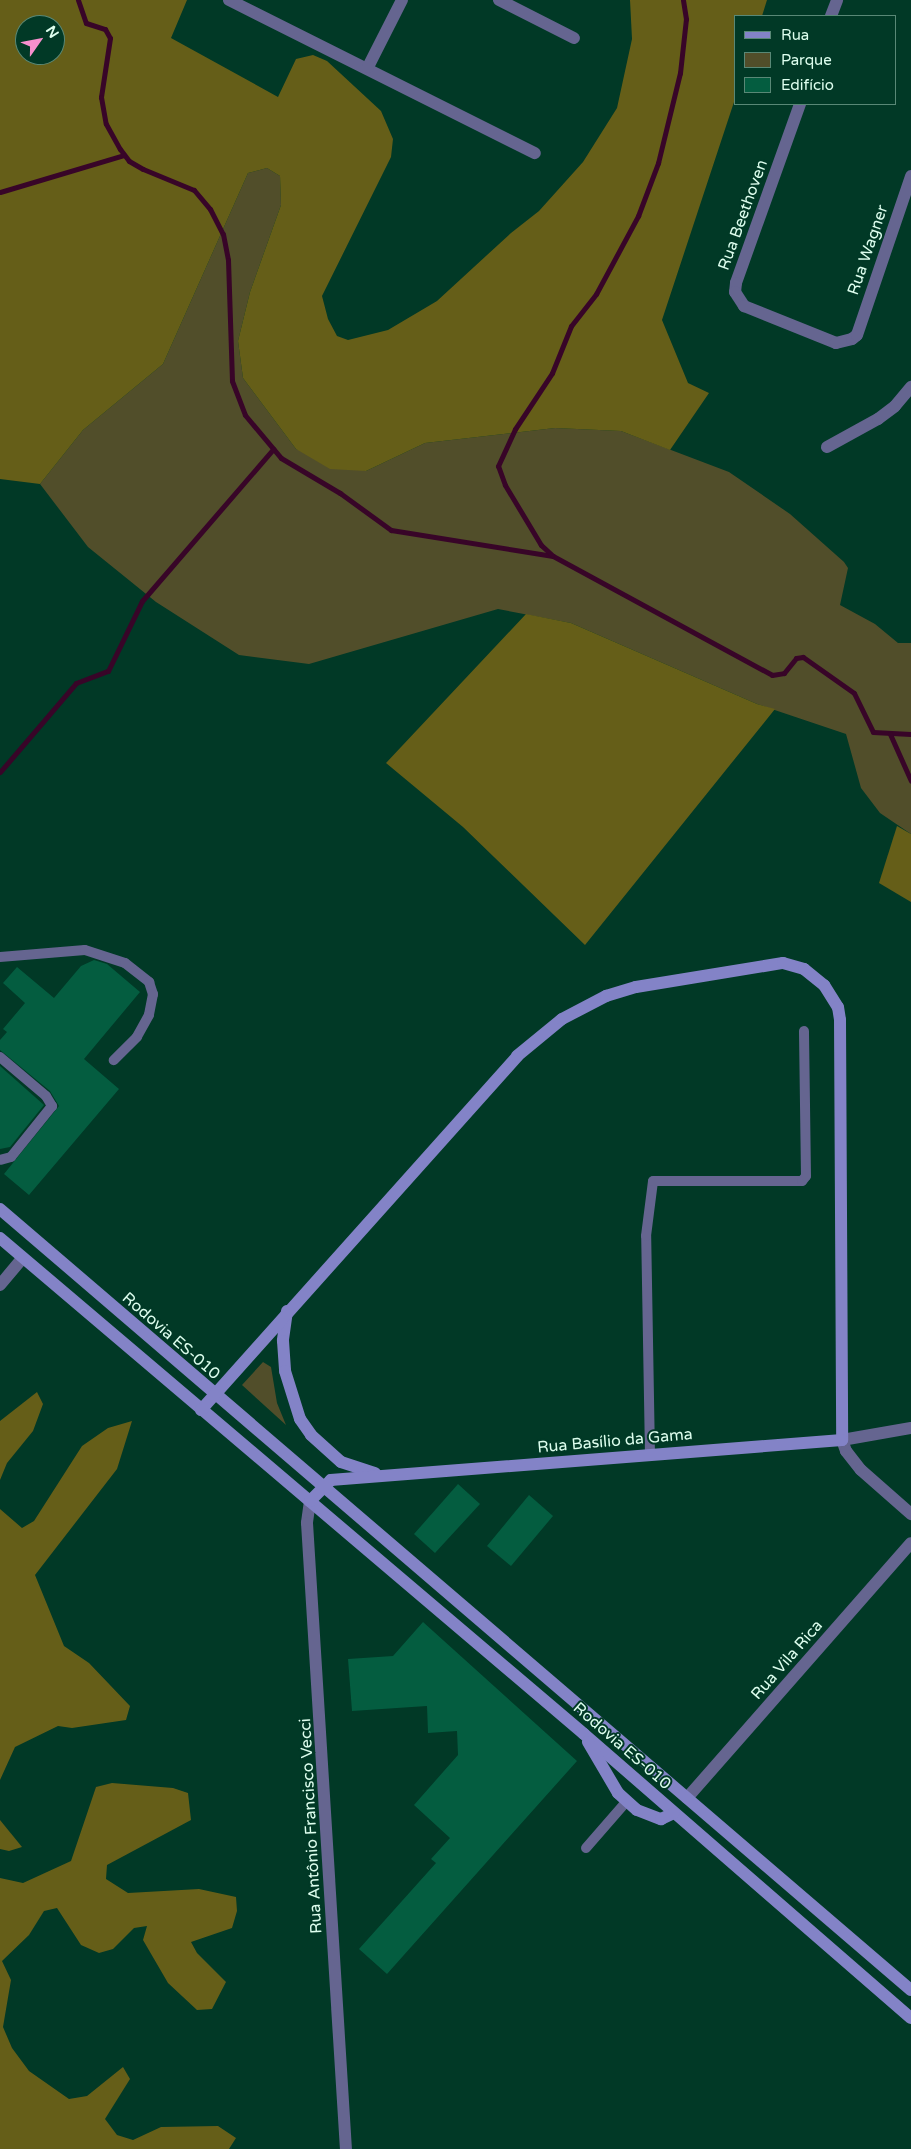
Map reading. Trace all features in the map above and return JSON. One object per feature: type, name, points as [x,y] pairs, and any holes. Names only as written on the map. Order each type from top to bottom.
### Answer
[{"type":"main road","points":[[201,1410],[287,1311],[518,1056],[562,1018],[606,996],[636,987],[782,963],[794,964],[824,985],[838,1007],[840,1020],[842,1440]]},
{"type":"main road","name":"Rodovia ES-010","points":[[0,1209],[214,1395],[323,1485],[911,1990]]},
{"type":"main road","name":"Rodovia ES-010","points":[[0,1238],[584,1734],[911,2018]]},
{"type":"main road","points":[[287,1311],[283,1341],[285,1372],[300,1419],[311,1435],[341,1462],[386,1476]]},
{"type":"main road","name":"Rua Basílio da Gama","points":[[323,1485],[331,1480],[842,1440]]},
{"type":"main road","points":[[310,1501],[323,1485]]},
{"type":"main road","points":[[584,1734],[611,1783],[626,1802],[655,1818],[668,1818],[674,1813]]},
{"type":"street","points":[[229,0],[535,153]]},
{"type":"street","points":[[368,68],[402,0]]},
{"type":"street","points":[[499,0],[574,38]]},
{"type":"street","points":[[831,15],[836,0]]},
{"type":"street","name":"Rua Beethoven","points":[[800,105],[735,292],[744,306],[836,343],[845,342],[857,335]]},
{"type":"street","name":"Rua Wagner","points":[[857,335],[911,176]]},
{"type":"street","points":[[827,446],[878,419],[895,406],[911,387]]},
{"type":"street","points":[[0,1285],[23,1258]]},
{"type":"street","name":"Rua Basílio da Gama","points":[[842,1440],[911,1428]]},
{"type":"street","points":[[842,1440],[846,1451],[860,1470],[911,1514]]},
{"type":"street","name":"Rua Antônio Francisco Vecci","points":[[310,1501],[307,1523],[346,2149]]},
{"type":"street","name":"Rua Vila Rica","points":[[687,1798],[911,1543]]},
{"type":"lane","points":[[0,957],[85,950],[125,963],[148,982],[153,994],[150,1016],[137,1037],[114,1060]]},
{"type":"lane","points":[[650,1455],[646,1236],[652,1180],[802,1181],[806,1176],[804,1031]]},
{"type":"lane","points":[[0,1057],[46,1096],[52,1106],[11,1157],[0,1160]]},
{"type":"lane","points":[[586,1848],[626,1802]]},
{"type":"green space","points":[[267,168],[280,176],[281,205],[250,292],[238,341],[243,378],[296,449],[366,471],[425,443],[555,428],[621,431],[729,472],[790,514],[844,562],[848,568],[840,605],[875,624],[898,643],[911,643],[911,834],[880,813],[861,788],[846,734],[757,704],[571,623],[498,609],[309,664],[239,655],[156,602],[88,547],[40,484],[83,430],[163,364],[248,173]]},
{"type":"green space","points":[[263,1362],[271,1367],[277,1403],[286,1425],[242,1385]]},
{"type":"shaded area","points":[[0,0],[187,0],[171,38],[278,97],[296,59],[313,55],[327,61],[381,111],[393,139],[391,157],[322,296],[328,319],[337,336],[348,340],[388,330],[437,301],[511,233],[539,211],[583,162],[617,108],[632,39],[630,0],[767,0],[762,15],[734,15],[734,102],[662,320],[688,383],[709,393],[670,450],[621,431],[555,428],[425,443],[366,471],[330,469],[296,449],[243,378],[238,341],[250,292],[281,205],[280,176],[267,168],[248,173],[163,364],[83,430],[40,484],[0,479]]},
{"type":"shaded area","points":[[526,614],[571,623],[757,704],[775,709],[585,945],[463,827],[386,763]]},
{"type":"shaded area","points":[[897,826],[911,834],[911,902],[879,883]]},
{"type":"shaded area","points":[[37,1392],[43,1404],[33,1431],[7,1463],[0,1480],[0,1421]]},
{"type":"shaded area","points":[[132,1421],[117,1469],[35,1575],[64,1646],[89,1663],[130,1706],[126,1720],[72,1728],[58,1726],[15,1747],[0,1780],[0,1509],[22,1528],[34,1521],[82,1446],[108,1428]]},
{"type":"shaded area","points":[[112,1783],[173,1788],[188,1793],[191,1820],[107,1865],[106,1879],[128,1893],[199,1889],[236,1897],[237,1911],[232,1928],[191,1942],[197,1953],[226,1982],[212,2009],[197,2010],[168,1983],[143,1940],[147,1926],[134,1928],[113,1949],[99,1953],[81,1945],[57,1908],[44,1911],[29,1935],[2,1961],[11,1980],[3,2027],[12,2048],[29,2071],[69,2099],[87,2096],[123,2067],[130,2079],[105,2119],[117,2135],[133,2140],[161,2127],[218,2126],[236,2138],[229,2149],[0,2149],[0,1878],[23,1883],[71,1861],[96,1787]]},
{"type":"shaded area","points":[[0,1820],[22,1847],[9,1851],[0,1849]]},
{"type":"building","points":[[94,960],[107,964],[140,992],[84,1059],[119,1089],[29,1195],[4,1174],[59,1106],[50,1091],[0,1050],[0,1040],[7,1032],[3,1029],[25,1003],[3,983],[17,967],[54,998],[81,966]]},
{"type":"building","points":[[0,1066],[44,1105],[10,1147],[0,1149]]},
{"type":"building","points":[[458,1484],[480,1504],[435,1553],[414,1534]]},
{"type":"building","points":[[529,1495],[553,1516],[511,1566],[487,1546]]},
{"type":"building","points":[[423,1622],[577,1761],[387,1974],[359,1949],[436,1863],[431,1859],[450,1838],[414,1805],[458,1755],[457,1731],[428,1733],[427,1706],[352,1711],[348,1659],[393,1656]]},
{"type":"waterway","points":[[78,0],[86,23],[105,29],[110,38],[101,97],[106,124],[120,149],[129,161],[143,169],[194,190],[210,209],[223,234],[228,260],[232,381],[245,415],[281,458],[340,493],[391,530],[553,556],[772,675],[784,673],[796,658],[803,657],[854,693],[873,732],[911,734]]},
{"type":"waterway","points":[[552,555],[541,545],[505,485],[498,466],[515,429],[552,373],[571,326],[596,294],[638,216],[658,163],[680,73],[686,19],[683,0]]},
{"type":"waterway","points":[[0,192],[124,155]]},
{"type":"waterway","points":[[0,772],[76,683],[108,671],[142,601],[273,449]]},
{"type":"waterway","points":[[890,734],[911,781]]}]
